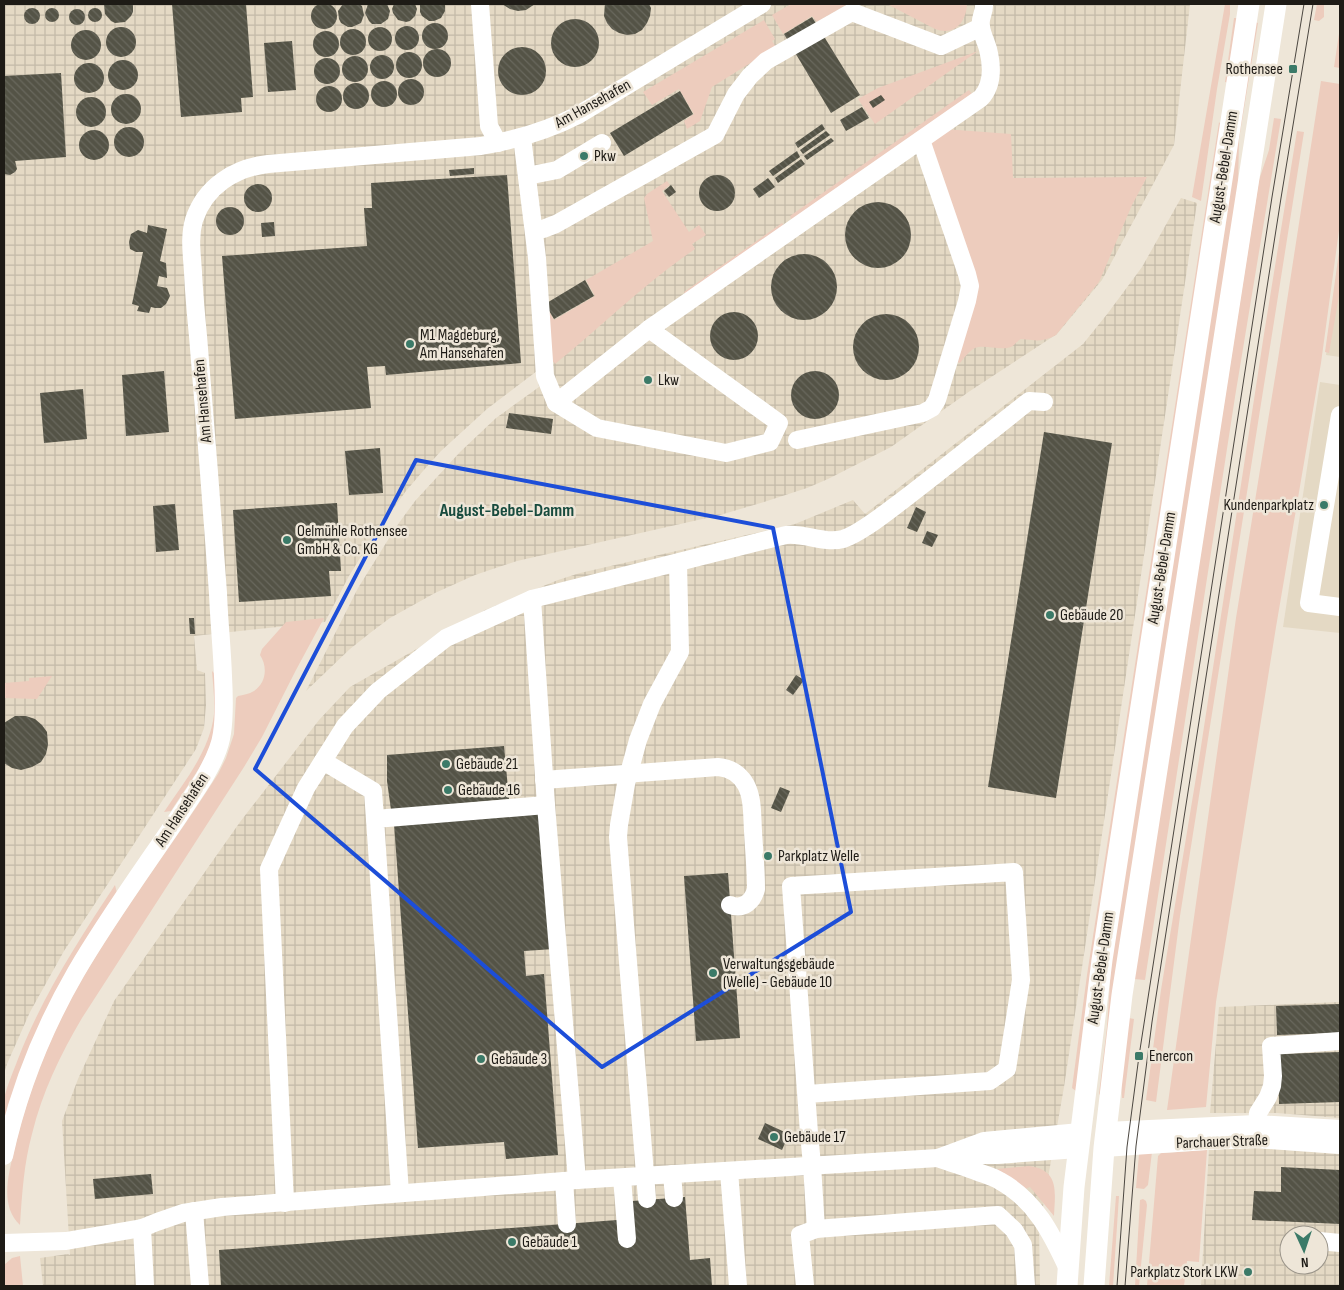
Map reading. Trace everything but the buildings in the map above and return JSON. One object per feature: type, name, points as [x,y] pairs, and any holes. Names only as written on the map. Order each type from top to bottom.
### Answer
[{"type":"main road","name":"August-Bebel-Damm","points":[[1067,1277],[1079,1141],[1102,960],[1249,4]]},
{"type":"main road","name":"August-Bebel-Damm","points":[[1094,1286],[1105,1140],[1122,995],[1276,4]]},
{"type":"main road","points":[[1079,1141],[1105,1140]]},
{"type":"street","points":[[480,4],[489,126],[498,143]]},
{"type":"street","name":"Am Hansehafen","points":[[4,1156],[26,1079],[41,1042],[70,984],[100,934],[204,778],[221,741],[224,704],[222,658],[191,239],[194,220],[208,193],[237,172],[255,166],[467,148],[498,143],[551,128],[578,115],[762,4]]},
{"type":"street","points":[[534,230],[556,224],[715,135],[736,94],[750,76],[766,61],[852,12],[942,46],[980,13],[989,52],[990,75],[988,88],[978,100],[648,329],[556,403]]},
{"type":"street","points":[[522,137],[534,230],[545,376],[556,403],[597,428],[726,453],[770,442],[779,422],[648,329]]},
{"type":"street","points":[[797,440],[923,413],[932,408],[937,400],[967,302],[970,286],[921,140]]},
{"type":"street","points":[[527,176],[557,170],[602,143]]},
{"type":"street","points":[[285,1203],[269,869],[306,788],[345,726],[378,691],[446,638],[532,599],[786,536],[804,535],[828,540],[841,540],[848,537],[892,508],[1029,400],[1044,402]]},
{"type":"street","points":[[1340,415],[1310,603],[1340,608]]},
{"type":"street","points":[[647,1200],[618,837],[622,803],[638,740],[652,704],[680,652],[678,563]]},
{"type":"street","points":[[532,599],[570,1181],[567,1224]]},
{"type":"street","points":[[323,761],[373,791],[400,1193]]},
{"type":"street","points":[[544,780],[718,767],[731,770],[743,780],[751,800],[756,889],[752,899],[747,904],[736,907],[730,905]]},
{"type":"street","points":[[375,819],[546,805]]},
{"type":"street","points":[[807,1094],[990,1081],[1007,1070],[1021,980],[1014,872],[791,886],[816,1229]]},
{"type":"street","points":[[1257,1124],[1258,1113],[1268,1097],[1272,1086],[1271,1046],[1340,1041]]},
{"type":"street","name":"Parchauer Straße","points":[[1105,1140],[1158,1130],[1232,1124],[1340,1129]]},
{"type":"street","name":"Parchauer Straße","points":[[1105,1140],[1206,1141],[1256,1139],[1340,1145]]},
{"type":"street","points":[[4,1243],[66,1241],[142,1228],[172,1216],[222,1207],[672,1174],[943,1156],[997,1155],[1079,1141]]},
{"type":"street","points":[[943,1156],[998,1179],[1023,1198],[1040,1216],[1051,1234],[1067,1277]]},
{"type":"street","points":[[729,1171],[738,1286]]},
{"type":"street","points":[[672,1174],[674,1198]]},
{"type":"street","points":[[622,1178],[627,1239]]},
{"type":"street","points":[[194,1211],[200,1286]]},
{"type":"street","points":[[804,1286],[800,1235],[816,1229],[998,1215],[1014,1230],[1023,1245],[1026,1286]]},
{"type":"street","points":[[142,1228],[145,1286]]},
{"type":"highlighted area","points":[[416,460],[773,528],[851,912],[602,1067],[255,769]]},
{"type":"shaded area","points":[[4,4],[1190,4],[1174,145],[1102,280],[1057,334],[970,391],[891,447],[828,479],[764,502],[720,515],[517,561],[475,575],[435,593],[390,618],[350,649],[306,691],[358,588],[396,527],[415,501],[460,452],[496,418],[539,387],[537,371],[487,409],[441,451],[406,491],[376,532],[349,576],[325,622],[194,636],[197,670],[205,673],[206,705],[204,728],[196,749],[64,951],[30,1012],[4,1074]]},
{"type":"shaded area","points":[[791,4],[848,4],[817,22],[812,16],[783,34],[772,15]]},
{"type":"shaded area","points":[[887,4],[967,4],[964,17],[958,26],[948,31],[942,31]]},
{"type":"shaded area","points":[[1225,4],[1230,4],[1230,14],[1201,201],[1192,197]]},
{"type":"shaded area","points":[[1317,4],[1324,4],[1324,17],[1319,21],[1314,20]]},
{"type":"shaded area","points":[[1234,18],[1238,18],[1229,83],[1225,82]]},
{"type":"shaded area","points":[[764,20],[775,39],[772,41],[776,47],[712,87],[700,121],[687,129],[684,121],[694,114],[679,89],[652,105],[643,92]]},
{"type":"shaded area","points":[[1255,22],[1258,23],[1239,139],[1238,190],[1100,1095],[1112,953]]},
{"type":"shaded area","points":[[1340,27],[1340,68],[1334,67]]},
{"type":"shaded area","points":[[978,51],[875,124],[858,99],[878,88]]},
{"type":"shaded area","points":[[1321,81],[1340,84],[1340,223],[1321,363],[1276,627],[1216,1002],[1206,1107],[1167,1110],[1236,618]]},
{"type":"shaded area","points":[[969,90],[975,98],[794,224],[790,216]]},
{"type":"shaded area","points":[[1274,118],[1281,119],[1235,397],[1145,980],[1134,979],[1259,180],[1269,150]]},
{"type":"shaded area","points":[[1219,122],[1222,126],[1076,1091],[1072,1088],[1087,975]]},
{"type":"shaded area","points":[[944,129],[1011,134],[1013,178],[1147,177],[1132,205],[1099,282],[1056,335],[1051,338],[1042,340],[1021,339],[1007,348],[979,347],[969,353],[960,363],[955,361],[972,305],[931,154],[931,141]]},
{"type":"shaded area","points":[[1297,131],[1304,132],[1180,916],[1156,1102],[1146,1100],[1161,990]]},
{"type":"shaded area","points":[[667,181],[670,185],[662,191],[689,232],[699,225],[706,235],[692,244],[695,249],[641,290],[555,364],[550,362],[547,308],[554,320],[595,296],[586,280],[653,241],[644,198]]},
{"type":"shaded area","points":[[1181,198],[1197,203],[1064,1087],[1039,1229],[1040,1286],[43,1286],[40,1258],[70,1255],[62,1121],[78,1079],[114,1001],[240,822],[319,720],[350,687],[485,610],[558,580],[580,573],[795,524],[853,500],[865,514],[1083,344],[1142,267]]},
{"type":"shaded area","points":[[782,223],[786,229],[688,298],[684,292]]},
{"type":"shaded area","points":[[1340,245],[1340,290],[1329,353],[1325,352]]},
{"type":"shaded area","points":[[1340,254],[1340,357],[1326,355]]},
{"type":"shaded area","name":"Kundenparkplatz","points":[[1320,382],[1340,385],[1340,633],[1283,627]]},
{"type":"shaded area","points":[[324,618],[262,737],[244,767],[82,1018],[66,1046],[46,1089],[29,1145],[20,1225],[10,1209],[7,1190],[8,1180],[33,1084],[60,1020],[98,953],[218,774],[234,734],[236,698],[254,691],[263,679],[265,670],[260,655],[262,649],[286,622]]},
{"type":"shaded area","points":[[212,671],[215,674],[216,721],[211,745],[199,768],[171,811],[164,812],[195,766],[212,728],[214,698]]},
{"type":"shaded area","points":[[52,676],[37,699],[4,698],[4,683],[29,681],[29,678]]},
{"type":"shaded area","points":[[115,885],[117,893],[4,1122],[5,1094],[38,1014],[49,991]]},
{"type":"shaded area","points":[[1340,1002],[1340,1118],[1277,1113],[1210,1113],[1219,1007]]},
{"type":"shaded area","points":[[1129,1018],[1134,1019],[1124,1098],[1122,1098],[1121,1083]]},
{"type":"shaded area","points":[[1257,1148],[1340,1154],[1340,1286],[1201,1286],[1209,1149]]},
{"type":"shaded area","points":[[1207,1150],[1199,1262],[1187,1261],[1184,1286],[1147,1286],[1158,1156],[1161,1153]]},
{"type":"shaded area","points":[[1152,1152],[1148,1185],[1144,1189],[1136,1188],[1139,1154]]},
{"type":"shaded area","points":[[1029,1166],[1039,1168],[1051,1177],[1055,1191],[1054,1216],[1030,1187],[1025,1189],[997,1169]]},
{"type":"shaded area","points":[[1116,1196],[1119,1196],[1113,1286],[1109,1286]]},
{"type":"shaded area","points":[[1143,1199],[1147,1205],[1139,1286],[1135,1286],[1140,1200]]},
{"type":"shaded area","points":[[20,1256],[23,1286],[4,1286],[4,1265],[12,1258]]},
{"type":"tram line","points":[[1117,1286],[1127,1147],[1139,1056],[1272,197],[1304,4]]},
{"type":"tram line","points":[[1125,1286],[1136,1146],[1152,1022],[1313,4]]},
{"type":"place","name":"Rothensee","points":[[1293,69]]},
{"type":"place","name":"Pkw","points":[[584,156]]},
{"type":"place","name":"M1 Magdeburg, Am Hansehafen","points":[[410,344]]},
{"type":"place","name":"Lkw","points":[[648,380]]},
{"type":"place","name":"Kundenparkplatz","points":[[1324,505]]},
{"type":"place","name":"Oelmühle Rothensee GmbH & Co. KG","points":[[287,540]]},
{"type":"place","name":"Gebäude 20","points":[[1050,615]]},
{"type":"place","name":"Gebäude 21","points":[[446,764]]},
{"type":"place","name":"Gebäude 16","points":[[448,790]]},
{"type":"place","name":"Parkplatz Welle","points":[[768,856]]},
{"type":"place","name":"Verwaltungsgebäude (Welle) - Gebäude 10","points":[[713,973]]},
{"type":"place","name":"Enercon","points":[[1139,1056]]},
{"type":"place","name":"Gebäude 3","points":[[481,1059]]},
{"type":"place","name":"Gebäude 17","points":[[774,1137]]},
{"type":"place","name":"Gebäude 1","points":[[512,1242]]},
{"type":"place","name":"Parkplatz Stork LKW","points":[[1248,1272]]},
{"type":"district","name":"August-Bebel-Damm","points":[[507,510]]}]
